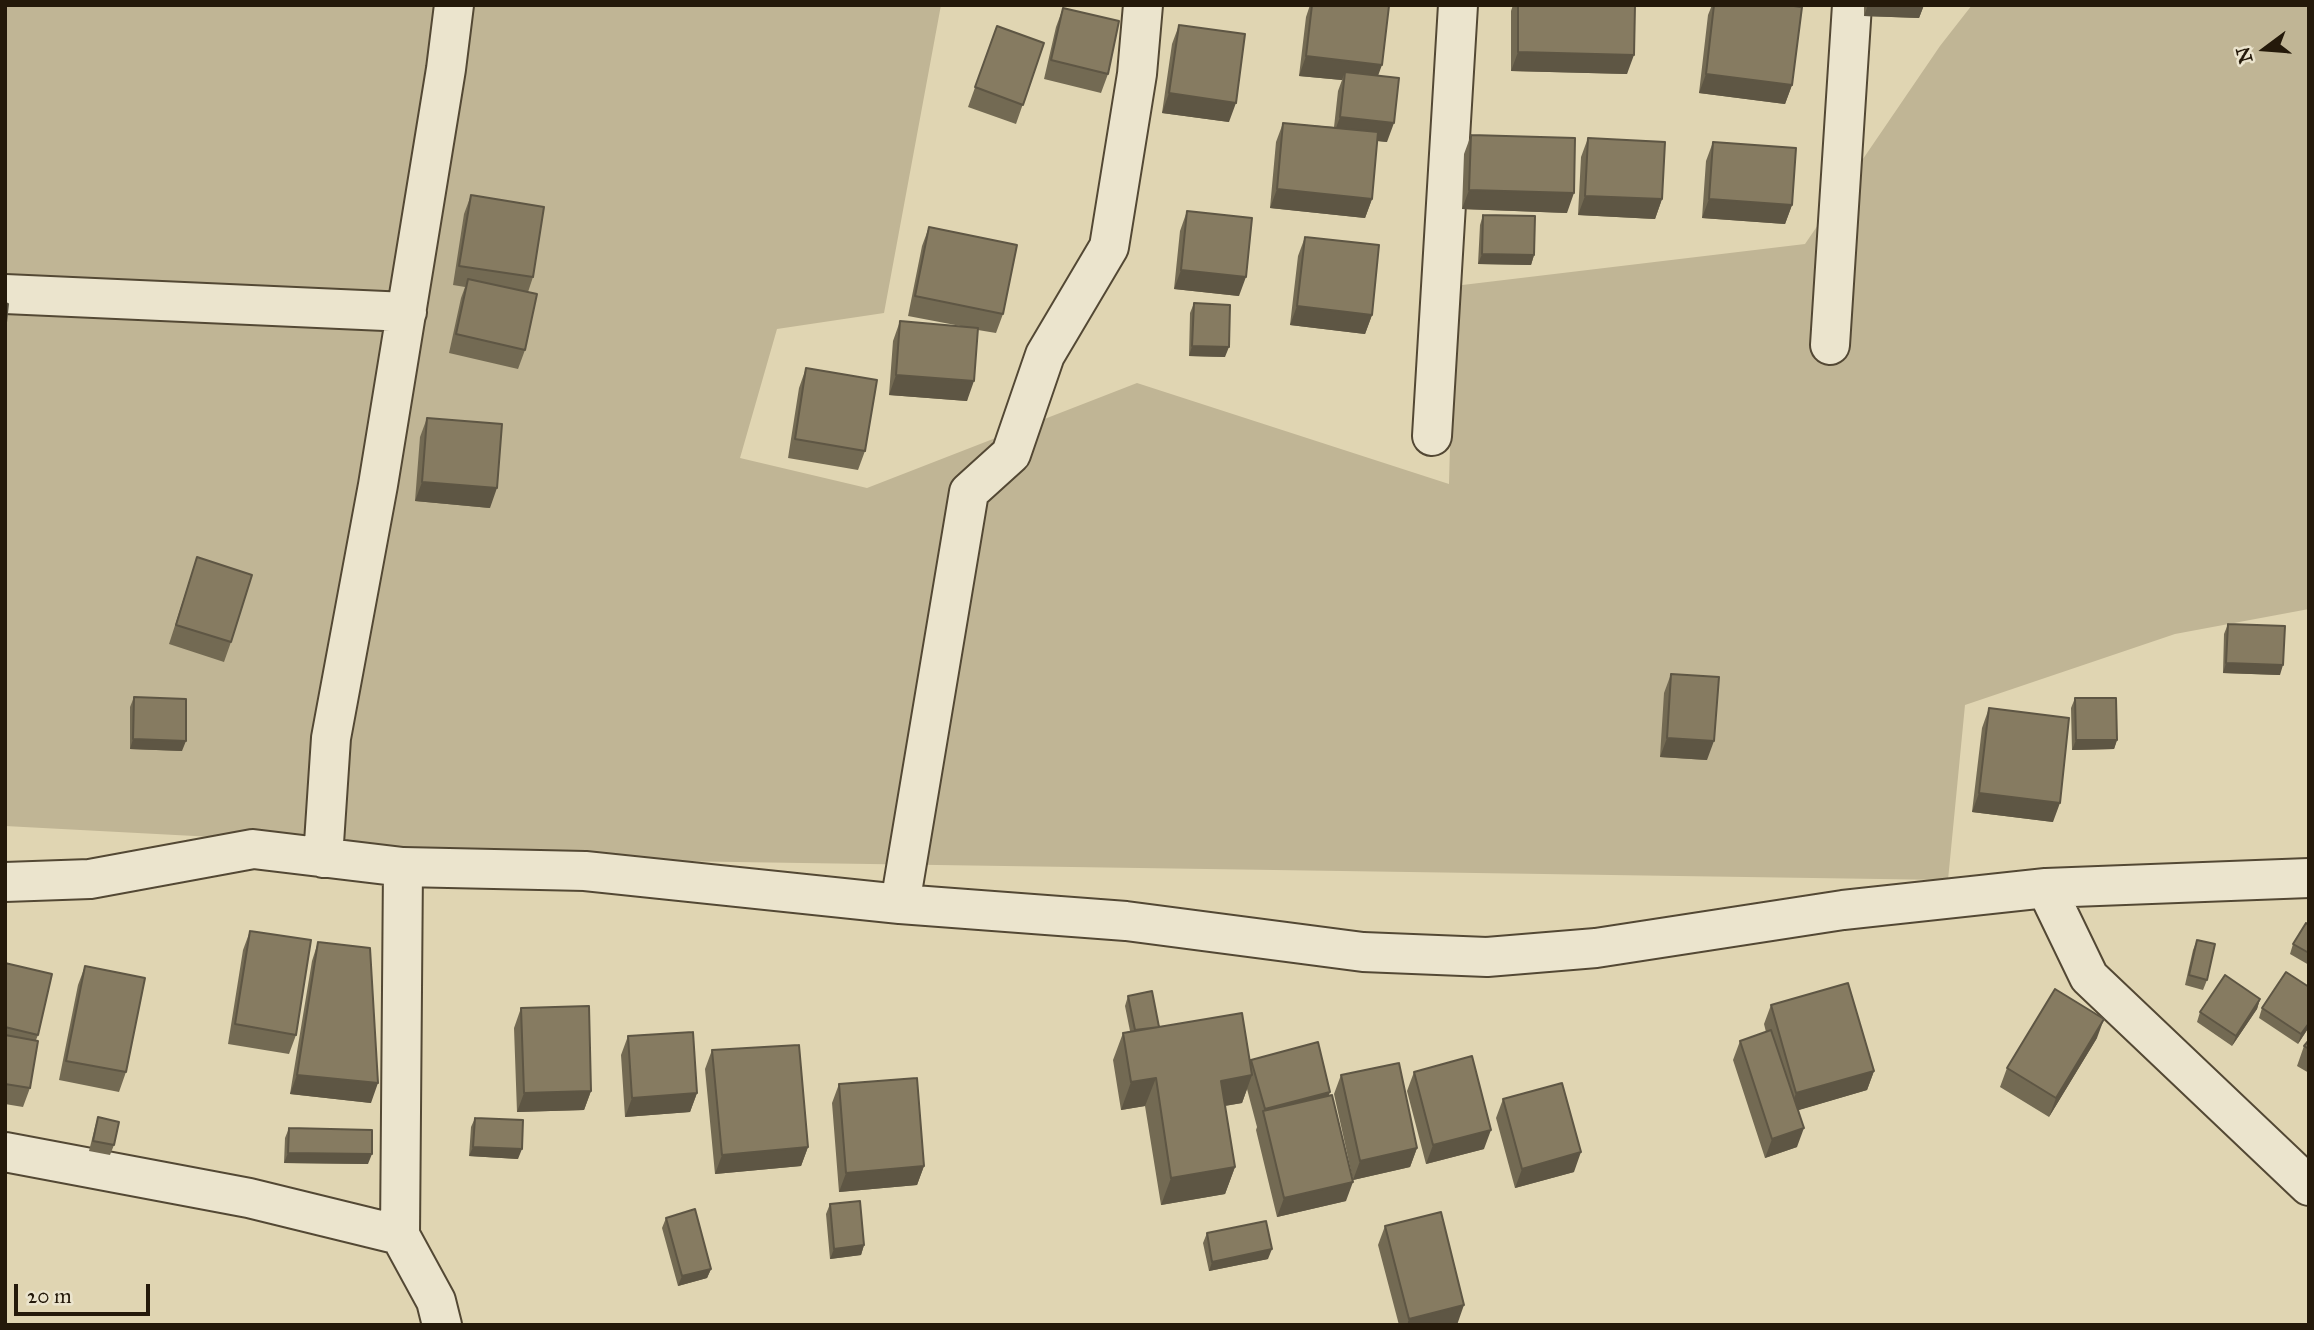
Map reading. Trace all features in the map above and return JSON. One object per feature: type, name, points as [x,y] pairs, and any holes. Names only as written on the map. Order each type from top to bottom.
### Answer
[{"type":"street","points":[[323,858],[331,738],[378,485],[446,69],[454,5]]},
{"type":"street","points":[[900,904],[970,492],[1011,454],[1045,355],[1109,247],[1137,74],[1143,5]]},
{"type":"street","points":[[1432,436],[1458,5]]},
{"type":"street","points":[[1830,345],[1852,5]]},
{"type":"street","points":[[5,294],[407,312]]},
{"type":"street","points":[[5,882],[90,879],[253,849],[403,867],[585,871],[900,904],[1126,921],[1363,952],[1486,957],[1597,948],[1843,910],[2046,888],[2309,878]]},
{"type":"street","points":[[403,867],[400,1235],[436,1301],[442,1325]]},
{"type":"street","points":[[2046,888],[2089,977],[2309,1186]]},
{"type":"street","points":[[5,1152],[249,1198],[400,1235]]},
{"type":"shaded area","points":[[5,5],[941,5],[884,313],[777,329],[740,458],[867,488],[1137,383],[1449,484],[1454,286],[1805,244],[1940,46],[1972,5],[2309,5],[2309,609],[2175,634],[1965,705],[1948,880],[668,861],[5,826]]},
{"type":"building","points":[[1312,5],[1389,6],[1382,65],[1306,56]]},
{"type":"building","points":[[1518,5],[1635,5],[1634,55],[1518,52]]},
{"type":"building","points":[[1714,5],[1802,7],[1792,85],[1706,74]]},
{"type":"building","points":[[1063,8],[1119,21],[1108,74],[1051,60]]},
{"type":"building","points":[[1179,25],[1245,34],[1236,103],[1169,93]]},
{"type":"building","points":[[997,26],[1044,43],[1023,105],[975,87]]},
{"type":"building","points":[[1345,72],[1399,78],[1394,123],[1340,117]]},
{"type":"building","points":[[1283,123],[1378,132],[1372,199],[1277,189]]},
{"type":"building","points":[[1471,135],[1575,138],[1574,193],[1469,190]]},
{"type":"building","points":[[1588,138],[1665,142],[1662,199],[1585,196]]},
{"type":"building","points":[[1713,142],[1796,148],[1792,205],[1709,199]]},
{"type":"building","points":[[471,195],[544,207],[533,277],[459,266]]},
{"type":"building","points":[[1187,211],[1252,218],[1246,277],[1181,270]]},
{"type":"building","points":[[1483,215],[1535,216],[1534,255],[1482,254]]},
{"type":"building","points":[[929,227],[1017,245],[1003,314],[915,296]]},
{"type":"building","points":[[1305,237],[1379,245],[1372,315],[1297,306]]},
{"type":"building","points":[[468,279],[537,294],[525,350],[456,334]]},
{"type":"building","points":[[5,303],[8,304],[5,332]]},
{"type":"building","points":[[1194,303],[1230,305],[1229,347],[1192,346]]},
{"type":"building","points":[[900,321],[978,328],[974,381],[896,375]]},
{"type":"building","points":[[806,368],[877,380],[865,451],[795,439]]},
{"type":"building","points":[[427,418],[502,424],[497,488],[422,482]]},
{"type":"building","points":[[197,557],[252,575],[231,642],[176,625]]},
{"type":"building","points":[[2228,624],[2285,626],[2283,665],[2226,663]]},
{"type":"building","points":[[1671,674],[1719,677],[1714,741],[1667,738]]},
{"type":"building","points":[[134,697],[186,699],[186,741],[133,739]]},
{"type":"building","points":[[2075,698],[2116,698],[2117,740],[2076,740]]},
{"type":"building","points":[[1989,708],[2069,718],[2060,803],[1979,793]]},
{"type":"building","points":[[2306,923],[2309,925],[2309,953],[2293,944]]},
{"type":"building","points":[[250,931],[311,940],[296,1035],[235,1024]]},
{"type":"building","points":[[2197,940],[2215,944],[2207,980],[2189,975]]},
{"type":"building","points":[[318,942],[370,948],[378,1083],[297,1075]]},
{"type":"building","points":[[5,963],[52,974],[38,1035],[5,1027]]},
{"type":"building","points":[[85,966],[145,978],[126,1072],[66,1061]]},
{"type":"building","points":[[2286,972],[2309,987],[2309,1023],[2301,1034],[2262,1008]]},
{"type":"building","points":[[2225,975],[2260,999],[2236,1036],[2200,1012]]},
{"type":"building","points":[[1848,983],[1874,1071],[1796,1093],[1771,1005]]},
{"type":"building","points":[[2055,989],[2104,1019],[2056,1098],[2007,1068]]},
{"type":"building","points":[[1152,991],[1159,1027],[1135,1030],[1128,996]]},
{"type":"building","points":[[589,1006],[591,1091],[524,1093],[521,1008]]},
{"type":"building","points":[[1242,1013],[1252,1075],[1221,1081],[1235,1167],[1171,1178],[1156,1078],[1131,1082],[1123,1033]]},
{"type":"building","points":[[1771,1030],[1804,1128],[1772,1139],[1740,1041]]},
{"type":"building","points":[[693,1032],[697,1093],[632,1098],[628,1036]]},
{"type":"building","points":[[5,1035],[38,1041],[30,1088],[5,1084]]},
{"type":"building","points":[[1318,1042],[1330,1092],[1265,1109],[1251,1060]]},
{"type":"building","points":[[799,1045],[808,1147],[722,1155],[712,1050]]},
{"type":"building","points":[[1472,1056],[1491,1130],[1433,1145],[1414,1072]]},
{"type":"building","points":[[1399,1063],[1417,1148],[1360,1161],[1341,1075]]},
{"type":"building","points":[[917,1078],[924,1166],[846,1173],[839,1084]]},
{"type":"building","points":[[1562,1083],[1581,1152],[1522,1169],[1503,1099]]},
{"type":"building","points":[[1332,1095],[1353,1182],[1284,1198],[1263,1111]]},
{"type":"building","points":[[98,1117],[119,1122],[114,1145],[93,1141]]},
{"type":"building","points":[[475,1118],[523,1120],[522,1149],[473,1147]]},
{"type":"building","points":[[289,1128],[372,1130],[372,1154],[288,1153]]},
{"type":"building","points":[[860,1201],[864,1245],[834,1249],[830,1204]]},
{"type":"building","points":[[695,1209],[711,1269],[682,1276],[666,1218]]},
{"type":"building","points":[[1441,1212],[1464,1305],[1409,1319],[1385,1226]]},
{"type":"building","points":[[1266,1221],[1272,1249],[1212,1262],[1207,1233]]}]
